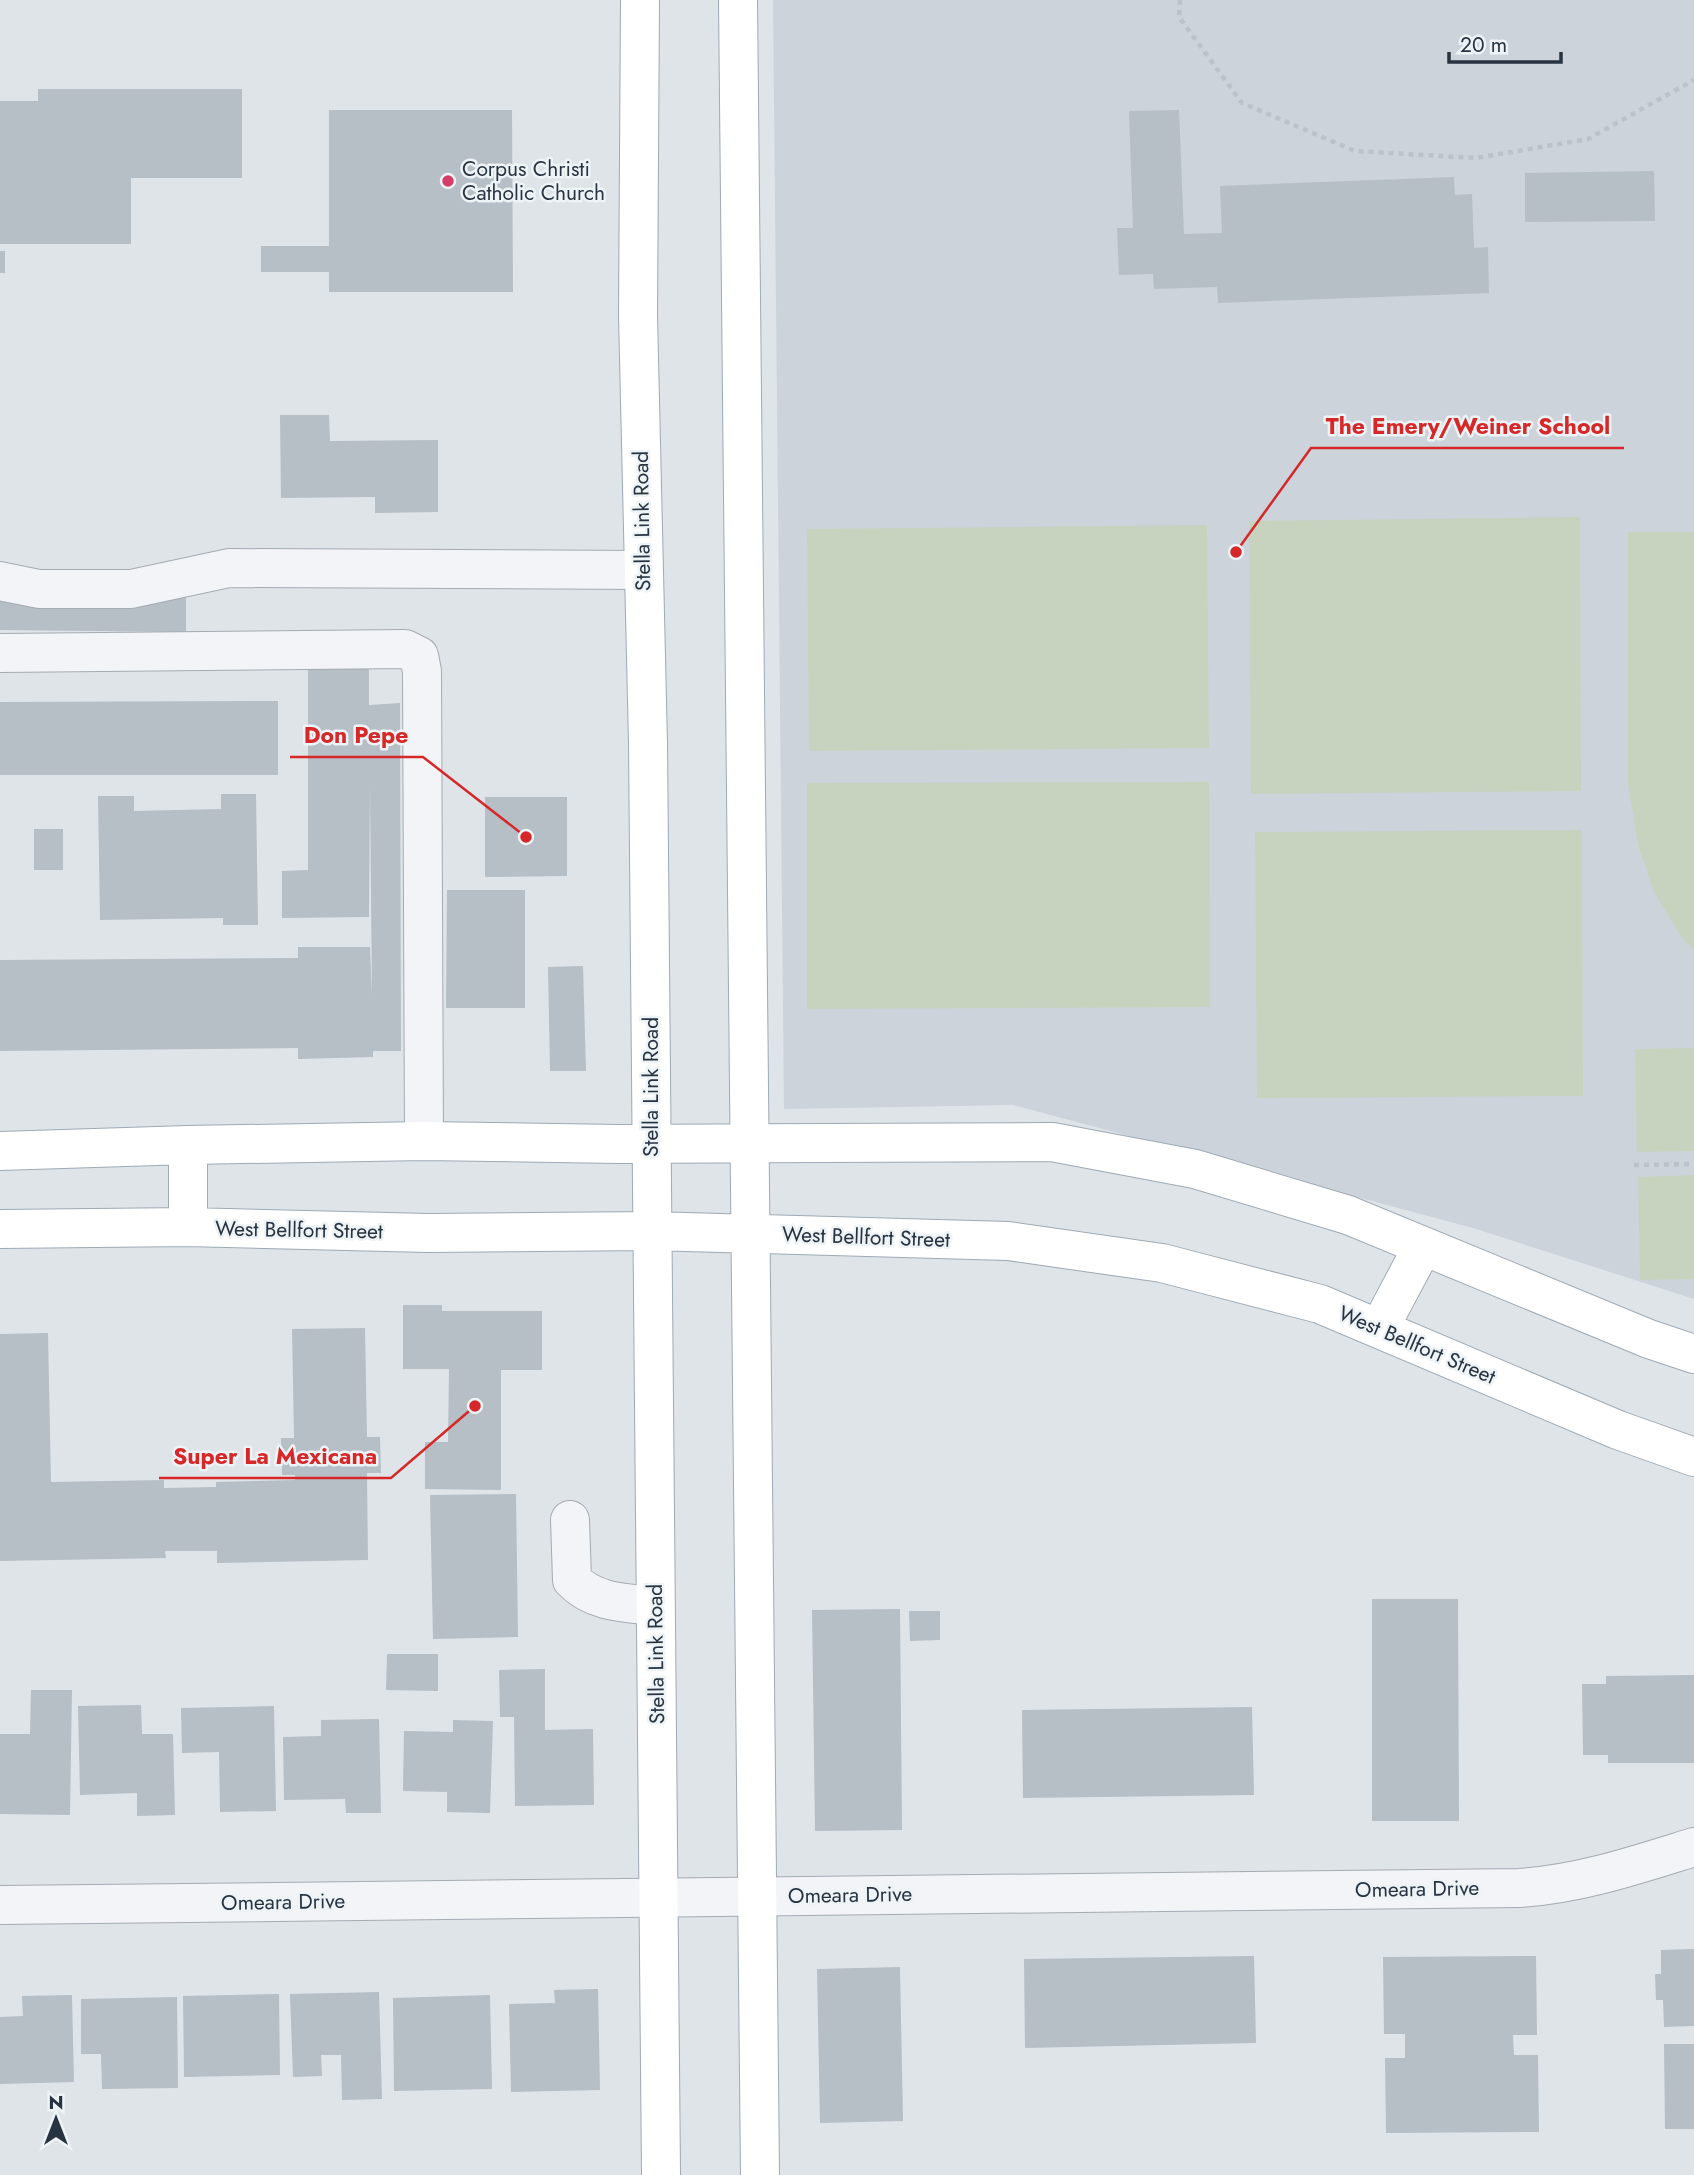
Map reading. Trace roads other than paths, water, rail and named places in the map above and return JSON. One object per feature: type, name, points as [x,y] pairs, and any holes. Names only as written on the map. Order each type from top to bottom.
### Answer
[{"type":"main road","name":"Stella Link Road","points":[[640,0],[638,315],[646,630],[661,2175]]},
{"type":"main road","points":[[738,0],[760,2175]]},
{"type":"main road","points":[[0,1151],[424,1141],[652,1144],[1052,1142],[1195,1168],[1348,1215],[1649,1339],[1694,1354]]},
{"type":"main road","points":[[188,1145],[188,1227]]},
{"type":"main road","name":"West Bellfort Street","points":[[0,1229],[188,1227],[428,1233],[752,1232],[815,1237],[1008,1241],[1162,1263],[1320,1304],[1618,1430],[1694,1457]]},
{"type":"main road","points":[[1379,1329],[1423,1246]]},
{"type":"street","points":[[0,581],[39,589],[131,589],[229,568],[643,570]]},
{"type":"street","points":[[0,653],[405,649],[419,656],[422,671],[424,1141]]},
{"type":"street","points":[[570,1520],[572,1580],[582,1591],[605,1600],[655,1606]]},
{"type":"street","name":"Omeara Drive","points":[[0,1905],[1530,1887],[1554,1886],[1592,1878],[1694,1847]]},
{"type":"place","name":"Corpus Christi Catholic Church","points":[[448,181]]},
{"type":"place","name":"The Emery/Weiner School","points":[[1236,552]]},
{"type":"place","name":"Don Pepe","points":[[526,837]]},
{"type":"place","name":"Super La Mexicana","points":[[475,1406]]}]
